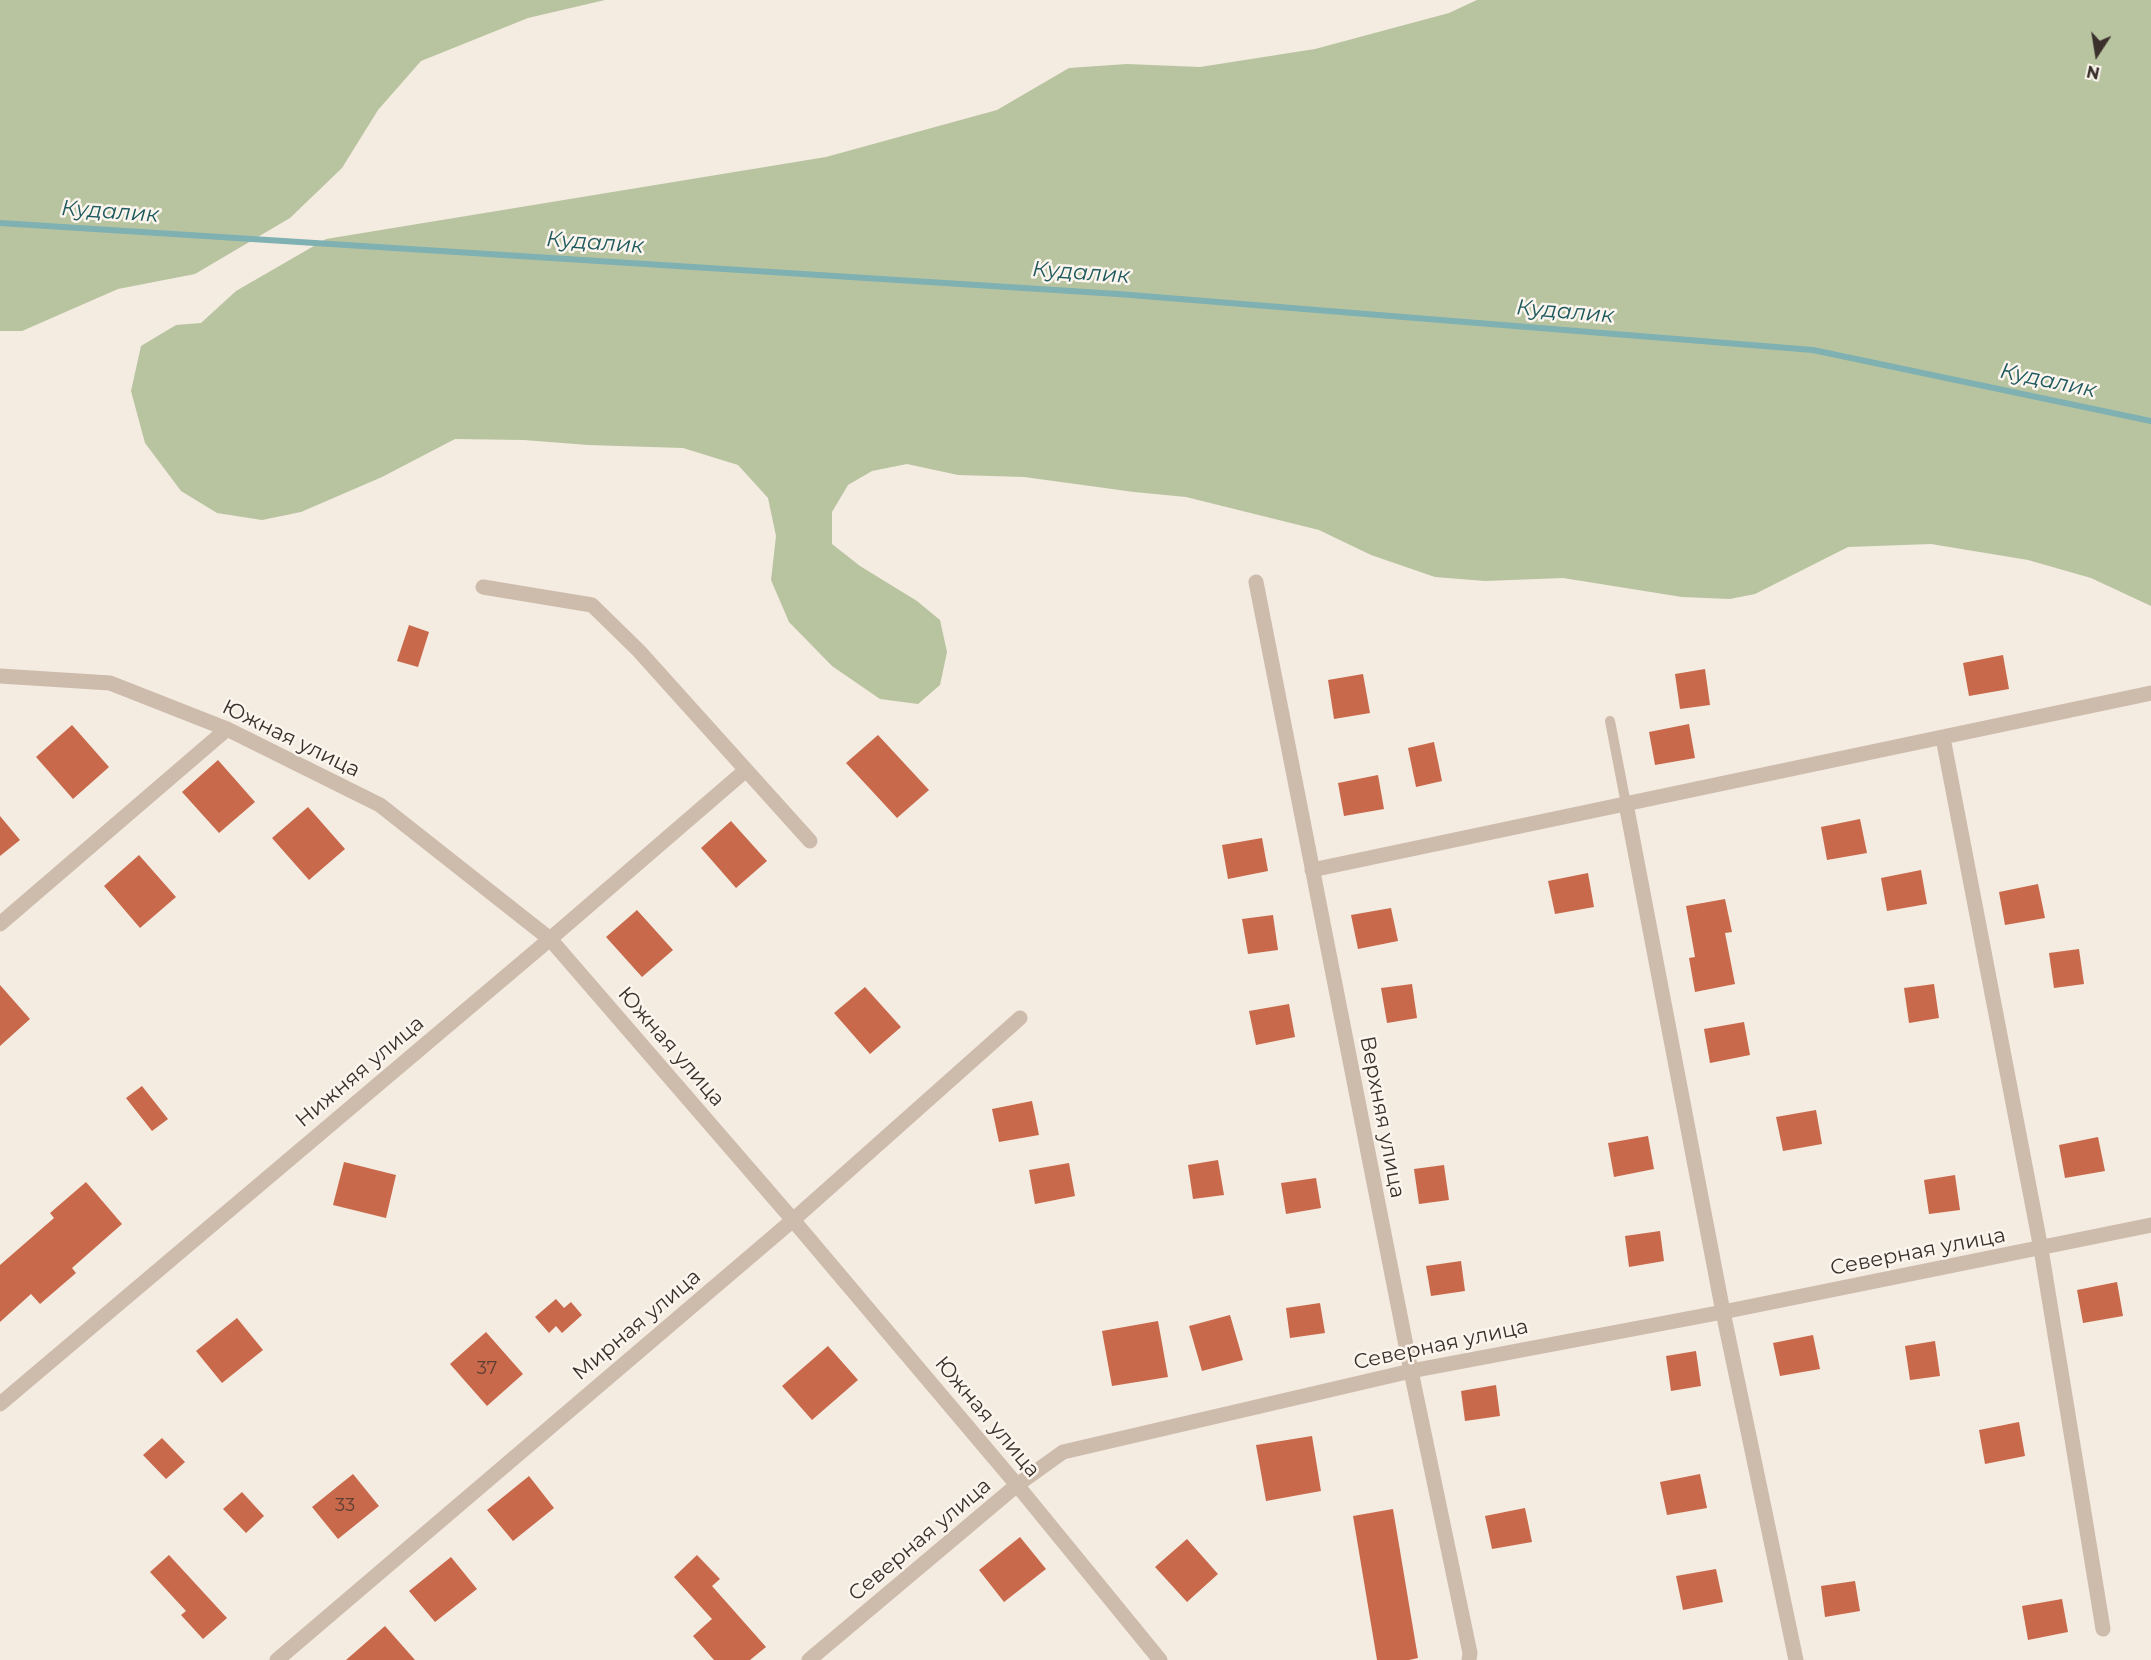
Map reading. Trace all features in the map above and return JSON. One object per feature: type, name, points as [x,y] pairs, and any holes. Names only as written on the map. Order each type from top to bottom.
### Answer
[{"type":"street","name":"Верхняя улица","points":[[1256,582],[1469,1660]]},
{"type":"street","points":[[483,587],[592,605],[639,651],[810,841]]},
{"type":"street","name":"Южная улица","points":[[0,676],[110,683],[227,729],[380,805],[550,939],[793,1220],[1017,1485],[1160,1660]]},
{"type":"street","points":[[1312,870],[2151,693]]},
{"type":"street","points":[[0,924],[227,729]]},
{"type":"street","points":[[1943,738],[2041,1248],[2103,1629]]},
{"type":"street","name":"Нижняя улица","points":[[0,1404],[550,939],[746,770]]},
{"type":"street","points":[[1626,804],[1723,1312],[1796,1660]]},
{"type":"street","name":"Мирная улица","points":[[277,1660],[793,1220],[1020,1018]]},
{"type":"street","name":"Северная улица","points":[[810,1660],[1017,1485],[1063,1452],[1411,1371],[1723,1312],[2151,1225]]},
{"type":"lane","points":[[1610,721],[1626,804]]},
{"type":"green space","points":[[0,0],[605,0],[528,18],[421,61],[378,110],[342,168],[290,218],[195,274],[118,289],[22,331],[0,331]]},
{"type":"green space","points":[[1477,0],[2151,0],[2151,606],[2091,578],[2028,560],[1931,544],[1848,547],[1755,594],[1730,599],[1682,597],[1563,578],[1485,581],[1435,577],[1371,555],[1319,530],[1186,497],[1024,477],[958,475],[907,464],[872,471],[848,485],[832,512],[832,544],[860,566],[917,601],[940,620],[947,652],[940,685],[918,704],[880,699],[832,666],[789,622],[771,580],[776,536],[768,498],[738,465],[683,448],[455,439],[382,477],[301,512],[262,520],[217,513],[181,491],[145,443],[131,391],[141,346],[176,325],[201,323],[236,291],[326,239],[826,157],[997,110],[1069,68],[1127,64],[1200,67],[1315,49],[1449,13]]},
{"type":"building","points":[[409,625],[429,632],[418,667],[397,661]]},
{"type":"building","points":[[2003,655],[2009,689],[1969,696],[1963,663]]},
{"type":"building","points":[[1705,669],[1710,705],[1680,709],[1675,674]]},
{"type":"building","points":[[1363,674],[1370,713],[1334,719],[1328,680]]},
{"type":"building","points":[[1689,724],[1695,758],[1655,765],[1649,732]]},
{"type":"building","points":[[72,725],[109,767],[73,799],[36,757]]},
{"type":"building","points":[[878,735],[929,790],[897,818],[846,763]]},
{"type":"building","points":[[1434,742],[1442,781],[1416,787],[1408,748]]},
{"type":"building","points":[[218,760],[255,802],[219,833],[182,792]]},
{"type":"building","points":[[1378,775],[1384,809],[1344,816],[1338,783]]},
{"type":"building","points":[[308,807],[345,849],[309,880],[272,838]]},
{"type":"building","points":[[0,816],[20,840],[0,856]]},
{"type":"building","points":[[1860,819],[1867,853],[1827,860],[1821,827]]},
{"type":"building","points":[[731,821],[767,861],[736,888],[701,848]]},
{"type":"building","points":[[1262,838],[1268,871],[1228,879],[1222,845]]},
{"type":"building","points":[[139,855],[176,897],[140,928],[104,886]]},
{"type":"building","points":[[1921,870],[1927,904],[1887,911],[1881,878]]},
{"type":"building","points":[[1588,873],[1594,907],[1555,914],[1548,881]]},
{"type":"building","points":[[2038,884],[2045,918],[2005,925],[1999,892]]},
{"type":"building","points":[[1725,899],[1732,932],[1725,933],[1735,984],[1695,992],[1689,958],[1695,957],[1686,906]]},
{"type":"building","points":[[1391,908],[1398,941],[1358,949],[1351,915]]},
{"type":"building","points":[[637,910],[673,950],[642,977],[606,937]]},
{"type":"building","points":[[1273,915],[1278,950],[1248,954],[1242,919]]},
{"type":"building","points":[[2079,949],[2084,984],[2054,988],[2049,953]]},
{"type":"building","points":[[1412,984],[1417,1018],[1387,1023],[1381,988]]},
{"type":"building","points":[[1934,984],[1939,1018],[1909,1023],[1904,988]]},
{"type":"building","points":[[0,985],[30,1019],[0,1046]]},
{"type":"building","points":[[865,987],[901,1027],[870,1054],[834,1013]]},
{"type":"building","points":[[1289,1004],[1295,1037],[1256,1045],[1249,1011]]},
{"type":"building","points":[[1744,1022],[1750,1055],[1710,1063],[1704,1029]]},
{"type":"building","points":[[142,1086],[168,1119],[152,1131],[126,1098]]},
{"type":"building","points":[[1032,1101],[1039,1135],[999,1142],[992,1109]]},
{"type":"building","points":[[1816,1110],[1822,1144],[1783,1151],[1776,1117]]},
{"type":"building","points":[[1648,1136],[1654,1169],[1614,1177],[1608,1143]]},
{"type":"building","points":[[2098,1137],[2105,1171],[2065,1178],[2059,1145]]},
{"type":"building","points":[[1218,1160],[1224,1195],[1193,1199],[1188,1165]]},
{"type":"building","points":[[344,1162],[396,1175],[386,1218],[333,1205]]},
{"type":"building","points":[[1069,1163],[1075,1196],[1035,1204],[1029,1170]]},
{"type":"building","points":[[1444,1165],[1449,1200],[1419,1204],[1414,1169]]},
{"type":"building","points":[[1955,1175],[1960,1210],[1929,1214],[1924,1180]]},
{"type":"building","points":[[1316,1178],[1321,1208],[1286,1214],[1281,1183]]},
{"type":"building","points":[[86,1182],[122,1224],[72,1268],[76,1273],[40,1304],[31,1294],[0,1322],[0,1265],[54,1218],[50,1213]]},
{"type":"building","points":[[1660,1231],[1664,1261],[1629,1267],[1625,1236]]},
{"type":"building","points":[[1461,1261],[1465,1291],[1431,1296],[1426,1266]]},
{"type":"building","points":[[2117,1282],[2123,1316],[2083,1323],[2077,1290]]},
{"type":"building","points":[[556,1299],[564,1308],[571,1302],[582,1315],[562,1333],[556,1326],[549,1333],[535,1317]]},
{"type":"building","points":[[1320,1303],[1325,1333],[1290,1338],[1286,1308]]},
{"type":"building","points":[[1230,1315],[1243,1360],[1202,1371],[1189,1326]]},
{"type":"building","points":[[237,1318],[263,1350],[222,1383],[196,1351]]},
{"type":"building","points":[[1158,1321],[1168,1377],[1112,1386],[1102,1331]]},
{"type":"building","points":[[486,1332],[523,1374],[487,1406],[450,1364]]},
{"type":"building","points":[[1813,1335],[1820,1369],[1780,1376],[1773,1343]]},
{"type":"building","points":[[1935,1341],[1940,1376],[1910,1380],[1905,1346]]},
{"type":"building","points":[[828,1346],[858,1380],[812,1420],[782,1386]]},
{"type":"building","points":[[1696,1351],[1701,1386],[1671,1391],[1666,1356]]},
{"type":"building","points":[[1496,1385],[1500,1416],[1465,1421],[1461,1391]]},
{"type":"building","points":[[2019,1422],[2025,1456],[1985,1464],[1979,1430]]},
{"type":"building","points":[[1312,1436],[1321,1491],[1266,1501],[1256,1445]]},
{"type":"building","points":[[162,1438],[185,1462],[166,1479],[143,1455]]},
{"type":"building","points":[[353,1474],[379,1506],[338,1539],[312,1507]]},
{"type":"building","points":[[1700,1474],[1707,1508],[1667,1515],[1660,1482]]},
{"type":"building","points":[[529,1476],[554,1508],[513,1541],[487,1510]]},
{"type":"building","points":[[242,1492],[264,1516],[246,1533],[223,1509]]},
{"type":"building","points":[[1525,1508],[1532,1542],[1492,1549],[1485,1516]]},
{"type":"building","points":[[1393,1509],[1418,1658],[1377,1660],[1353,1516]]},
{"type":"building","points":[[1020,1537],[1046,1569],[1004,1602],[979,1570]]},
{"type":"building","points":[[1187,1539],[1218,1574],[1187,1602],[1155,1567]]},
{"type":"building","points":[[169,1555],[227,1618],[203,1639],[181,1615],[186,1611],[150,1572]]},
{"type":"building","points":[[697,1555],[720,1579],[712,1586],[766,1647],[750,1660],[714,1660],[693,1636],[712,1619],[674,1577]]},
{"type":"building","points":[[451,1557],[477,1589],[435,1622],[409,1591]]},
{"type":"building","points":[[1716,1569],[1723,1602],[1683,1610],[1676,1576]]},
{"type":"building","points":[[1855,1581],[1860,1611],[1825,1617],[1821,1586]]},
{"type":"building","points":[[2062,1599],[2068,1632],[2028,1640],[2022,1606]]},
{"type":"building","points":[[385,1626],[415,1660],[346,1660]]},
{"type":"waterway","name":"Кудалик","points":[[0,223],[1118,294],[1813,350],[2151,421]]}]
